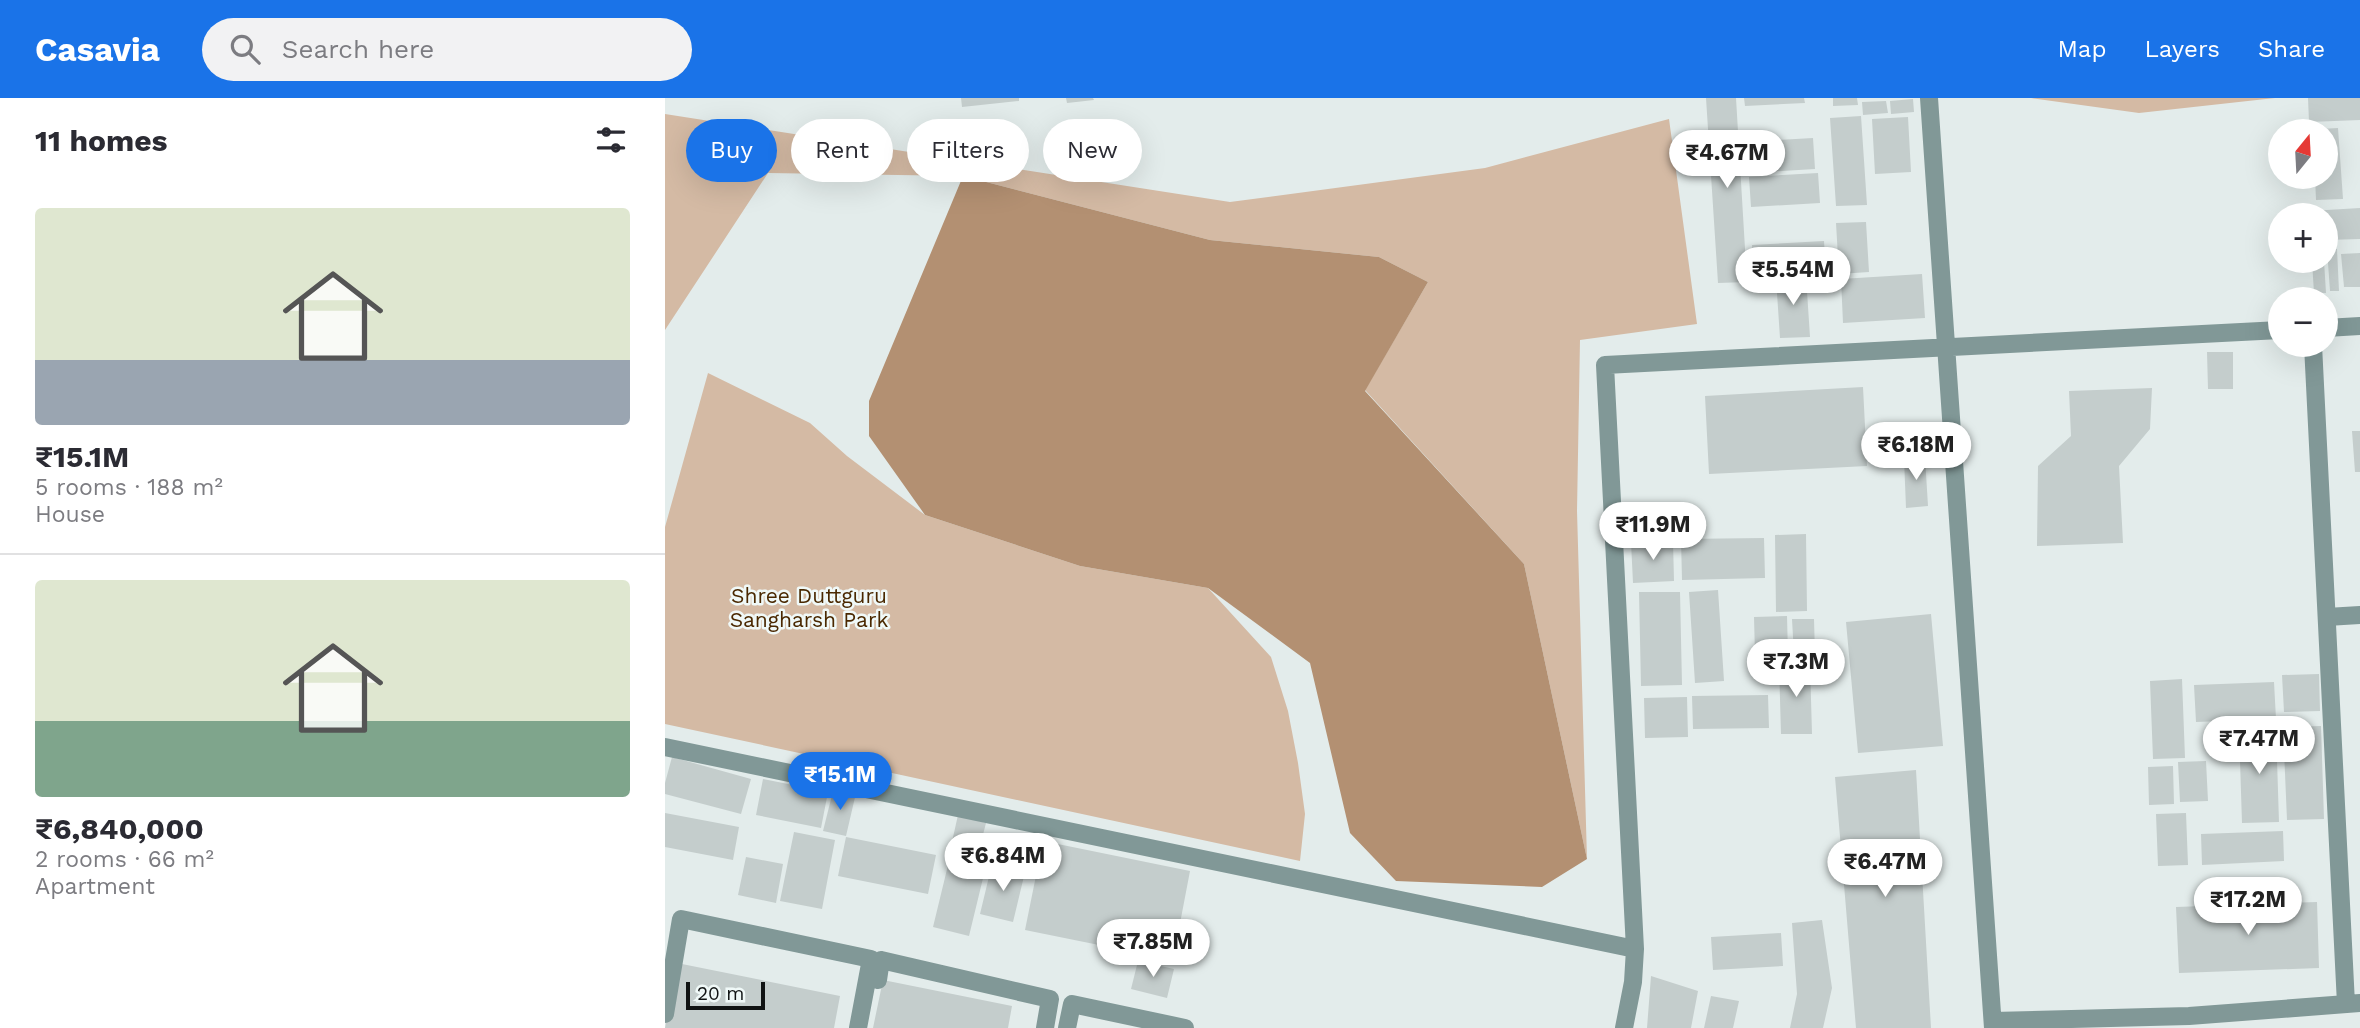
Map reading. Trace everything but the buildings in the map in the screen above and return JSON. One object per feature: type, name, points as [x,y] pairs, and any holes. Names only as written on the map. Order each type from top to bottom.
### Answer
[{"type":"street","points":[[1929,98],[1993,1025],[2221,1021],[2353,1003],[2327,617],[2314,357]]},
{"type":"street","points":[[2338,327],[2360,326]]},
{"type":"street","points":[[1624,1028],[1633,982],[1635,949],[1605,365],[2268,331]]},
{"type":"street","points":[[2327,617],[2360,615]]},
{"type":"street","points":[[665,747],[1635,949]]},
{"type":"street","points":[[665,1013],[681,919],[871,959],[858,1028]]},
{"type":"street","points":[[869,1028],[881,960],[1050,999],[1045,1028]]},
{"type":"street","points":[[1067,1028],[1072,1004],[1185,1028]]},
{"type":"green space","points":[[2031,98],[2275,98],[2139,113]]},
{"type":"green space","points":[[665,114],[697,119],[686,119],[686,182],[762,182],[665,330]]},
{"type":"green space","points":[[1669,119],[1697,324],[1580,340],[1577,511],[1587,859],[1524,564],[1365,390],[1428,282],[1379,257],[1210,240],[986,182],[1029,182],[1029,171],[1043,173],[1043,182],[1102,182],[1230,202],[1485,168]]},
{"type":"green space","points":[[777,131],[791,134],[791,173],[777,173]]},
{"type":"green space","points":[[893,150],[907,152],[907,175],[893,175]]},
{"type":"green space","name":"Shree Duttguru Sangharsh Park","points":[[708,373],[810,423],[847,456],[925,515],[1080,566],[1208,588],[1271,657],[1288,711],[1298,763],[1305,814],[1300,861],[665,724],[665,527]]},
{"type":"shaded area","points":[[960,182],[986,182],[1210,240],[1379,257],[1428,282],[1365,391],[1524,564],[1587,859],[1542,887],[1396,881],[1350,833],[1310,663],[1208,588],[1080,566],[925,515],[869,436],[869,401]]}]
